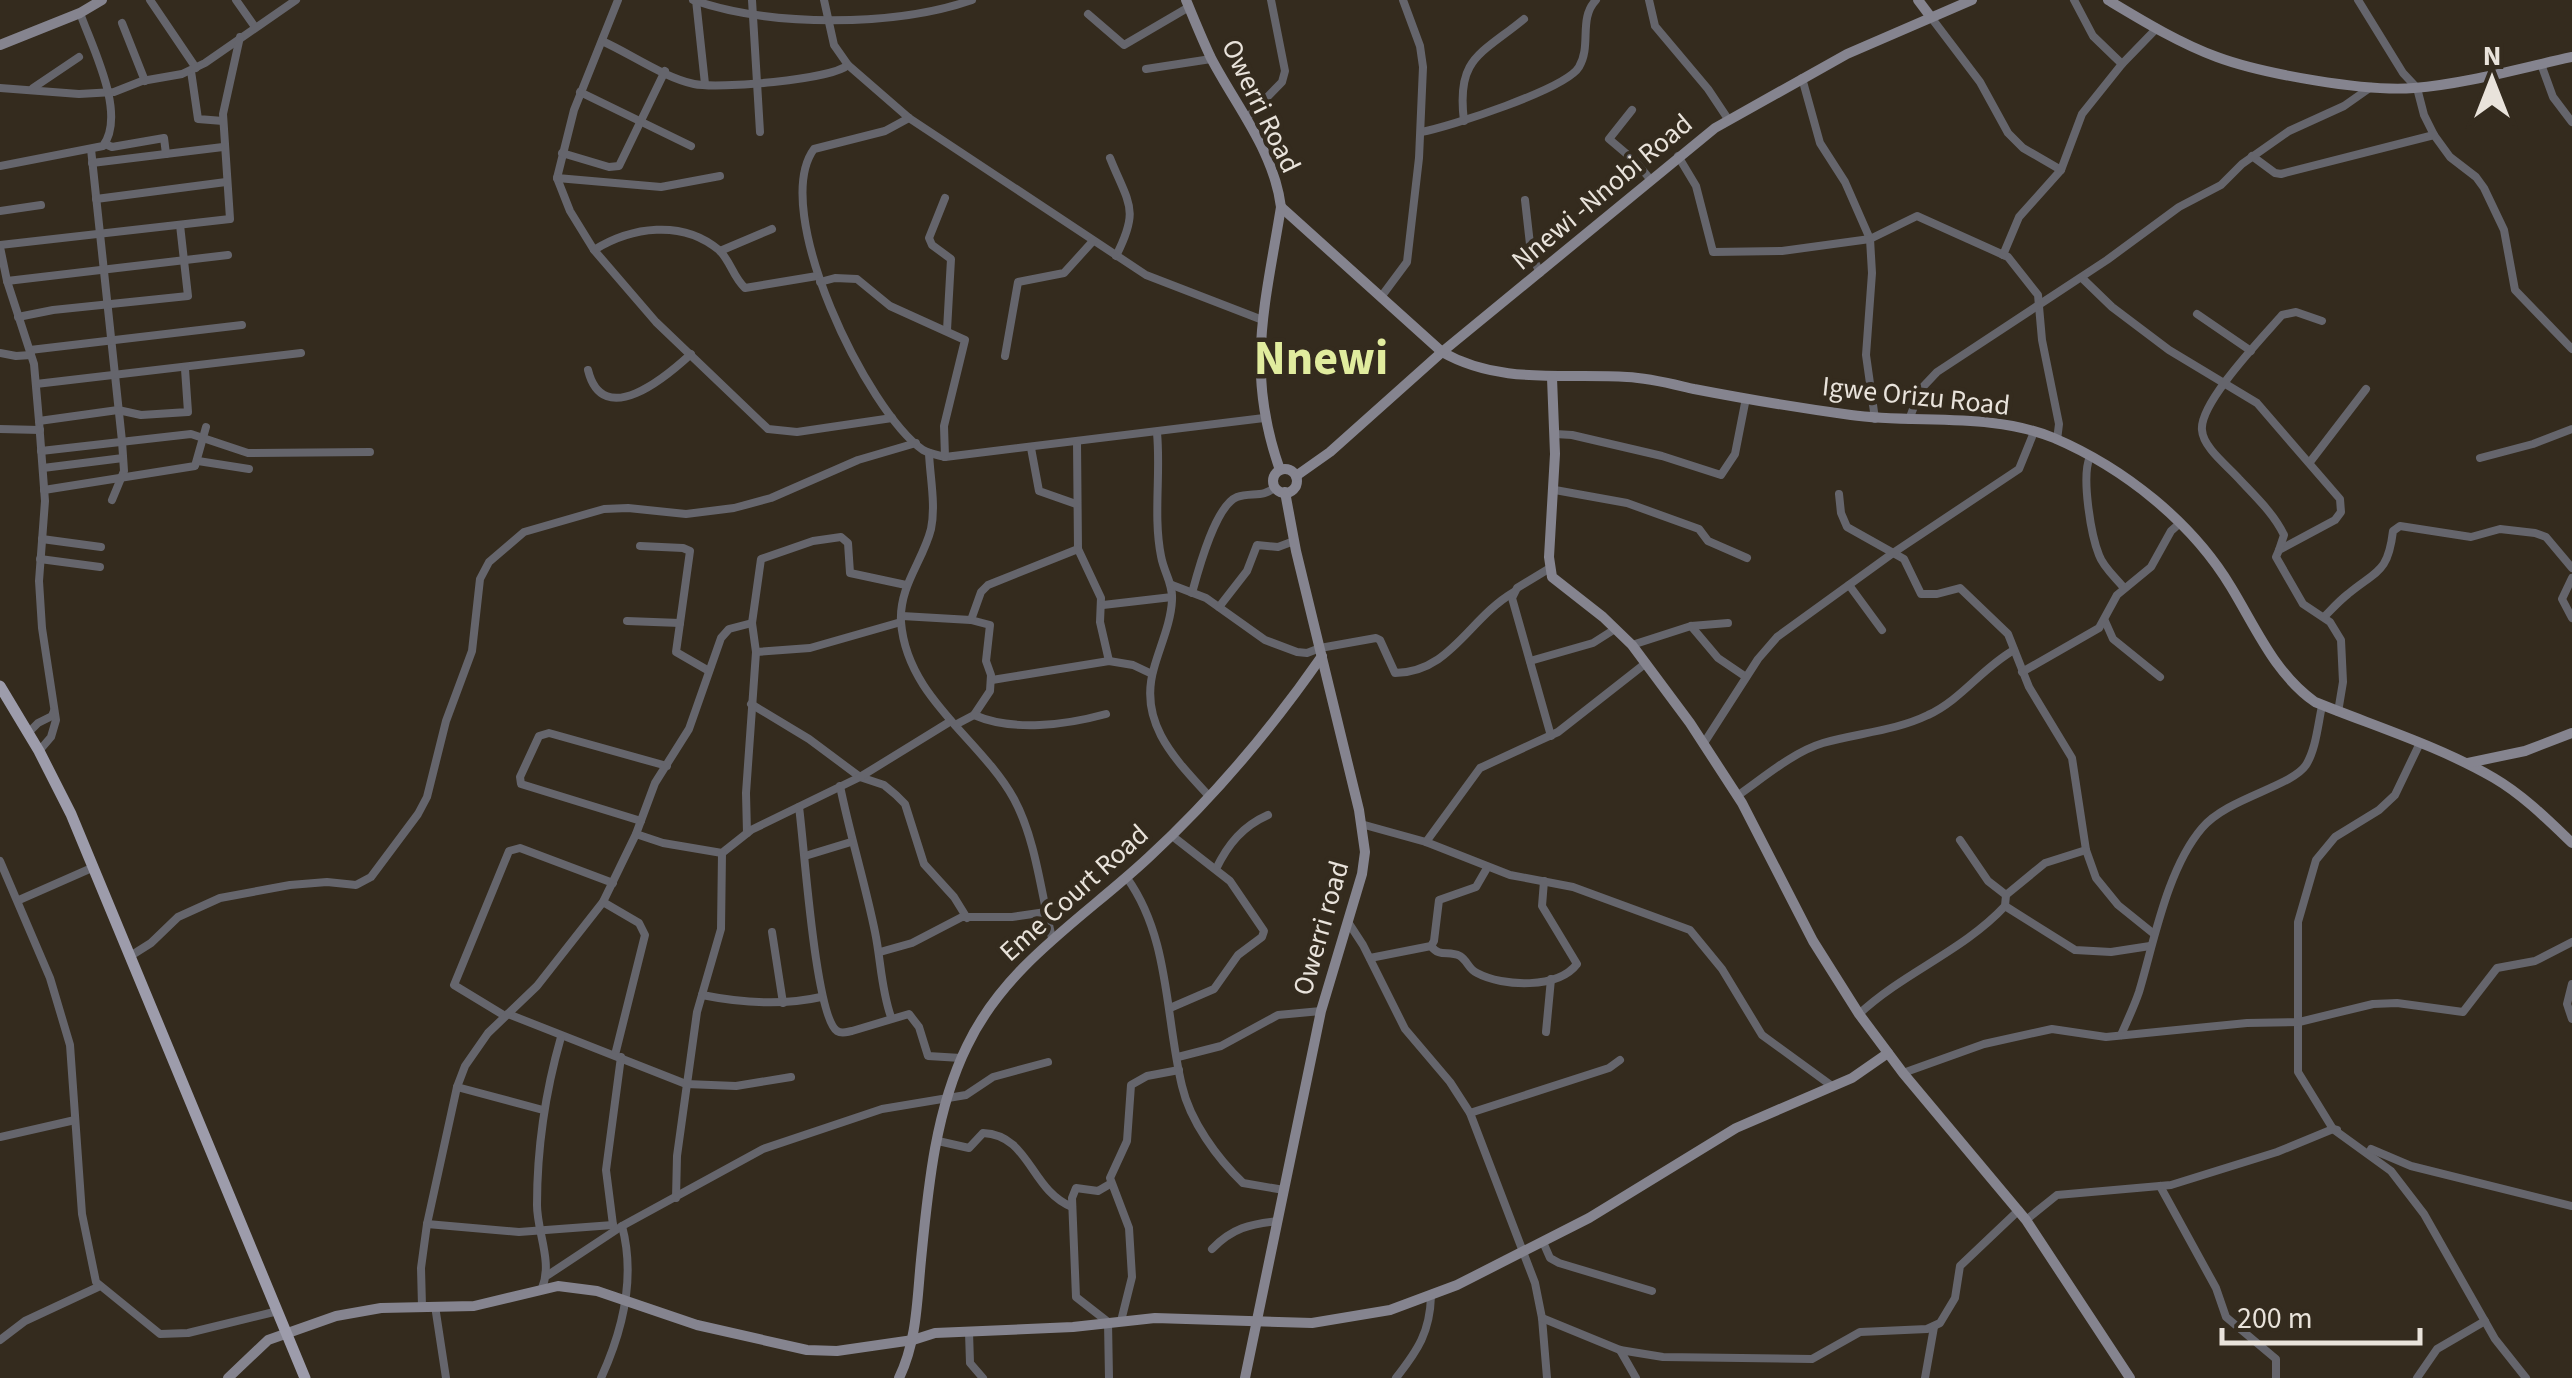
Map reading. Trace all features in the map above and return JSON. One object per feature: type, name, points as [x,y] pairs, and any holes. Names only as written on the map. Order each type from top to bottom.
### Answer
[{"type":"main road","points":[[0,686],[39,751],[94,867],[306,1378]]},
{"type":"street","points":[[0,45],[80,13],[102,0]]},
{"type":"street","points":[[150,0],[193,70],[198,119],[223,121]]},
{"type":"street","points":[[236,0],[255,27]]},
{"type":"street","points":[[0,88],[79,94],[118,92],[193,70],[255,27],[280,4],[296,0]]},
{"type":"street","points":[[618,0],[580,92],[557,178],[570,210],[594,250],[656,322],[768,429],[797,432],[892,418]]},
{"type":"street","points":[[705,84],[695,0],[753,16],[894,18],[972,0]]},
{"type":"street","points":[[752,0],[760,132]]},
{"type":"street","points":[[824,0],[834,45],[848,65],[909,118],[1164,284],[1260,320]]},
{"type":"street","points":[[1246,120],[1282,82],[1285,71],[1271,0]]},
{"type":"street","points":[[1381,297],[1407,262],[1421,132],[1423,67],[1420,46],[1404,4],[1415,0]]},
{"type":"street","points":[[1421,132],[1493,111],[1577,70],[1584,55],[1586,14],[1596,0]]},
{"type":"street","points":[[1918,0],[1980,82],[2008,133],[2023,148],[2061,170]]},
{"type":"street","name":"Nnewi -Nnobi Road","points":[[1296,476],[1330,452],[1442,352],[1677,156],[1728,119],[1802,78],[1972,0]]},
{"type":"street","points":[[2074,0],[2093,36],[2122,64]]},
{"type":"street","points":[[2108,0],[2182,42],[2230,61],[2370,87],[2417,88],[2572,56]]},
{"type":"street","points":[[2358,0],[2403,73],[2417,88],[2424,116],[2434,134],[2450,157],[2484,188],[2504,230],[2515,290],[2572,347]]},
{"type":"street","points":[[1088,14],[1124,45],[1187,4]]},
{"type":"street","name":"Owerri Road","points":[[1187,4],[1276,179],[1280,207],[1260,320],[1259,360],[1264,418],[1280,470]]},
{"type":"street","points":[[1653,4],[1654,26],[1708,89],[1728,119]]},
{"type":"street","points":[[80,13],[109,91],[109,136],[105,144]]},
{"type":"street","points":[[1464,121],[1465,72],[1524,19]]},
{"type":"street","points":[[122,24],[145,81]]},
{"type":"street","points":[[2003,255],[2014,224],[2061,170],[2082,114],[2157,28]]},
{"type":"street","points":[[39,751],[56,728],[42,628],[44,490],[40,425],[30,352],[0,246],[230,219],[223,121],[240,37]]},
{"type":"street","points":[[602,41],[694,84],[830,75],[848,65]]},
{"type":"street","points":[[33,88],[79,57]]},
{"type":"street","points":[[1146,68],[1212,58]]},
{"type":"street","points":[[2541,64],[2553,97],[2572,122]]},
{"type":"street","points":[[562,153],[600,165],[619,166],[665,71]]},
{"type":"street","points":[[1802,78],[1820,143],[1845,182],[1870,240],[1872,273],[1866,355],[1875,418]]},
{"type":"street","points":[[1909,420],[1927,380],[2040,302],[2082,278],[2178,207],[2221,186],[2252,156],[2289,131],[2358,98],[2370,87]]},
{"type":"street","points":[[580,92],[691,146]]},
{"type":"street","points":[[1632,110],[1610,139],[1650,179]]},
{"type":"street","points":[[909,118],[885,131],[822,145],[809,155],[804,189],[809,244],[818,279],[862,374],[892,418],[916,443],[945,458],[1264,418]]},
{"type":"street","points":[[2252,156],[2281,174],[2434,134]]},
{"type":"street","points":[[0,166],[105,144],[112,147],[164,138],[166,154]]},
{"type":"street","points":[[92,163],[224,146]]},
{"type":"street","points":[[91,149],[122,441],[122,478],[112,500]]},
{"type":"street","points":[[1677,156],[1696,186],[1713,252],[1796,250],[1870,240],[1917,216],[2003,255],[2024,274],[2040,302],[2042,340],[2059,424],[2057,440]]},
{"type":"street","points":[[1110,158],[1132,222],[1116,256]]},
{"type":"street","points":[[557,178],[661,187],[720,176]]},
{"type":"street","points":[[96,199],[226,182]]},
{"type":"street","points":[[945,198],[929,238],[932,246],[951,259],[947,330]]},
{"type":"street","points":[[1525,200],[1531,252],[1540,273]]},
{"type":"street","points":[[0,211],[41,206]]},
{"type":"street","name":"Igwe Orizu Road","points":[[1280,207],[1442,352],[1485,370],[1552,378],[1639,378],[1875,418],[1986,424],[2057,440],[2140,489],[2180,523],[2229,584],[2297,690],[2322,706],[2466,764],[2520,795],[2572,843]]},
{"type":"street","points":[[18,317],[188,296],[180,225]]},
{"type":"street","points":[[594,250],[614,238],[646,229],[690,235],[720,251],[745,288],[818,279],[857,279],[890,306],[962,337],[965,345],[944,426],[945,458]]},
{"type":"street","points":[[720,251],[772,230]]},
{"type":"street","points":[[1005,356],[1018,282],[1064,273],[1094,242]]},
{"type":"street","points":[[7,281],[228,254]]},
{"type":"street","points":[[2082,278],[2112,307],[2257,403],[2340,499],[2341,512],[2335,520],[2280,550]]},
{"type":"street","points":[[2322,321],[2289,312],[2251,351],[2208,407],[2203,436],[2281,529],[2284,535],[2278,564],[2303,604],[2324,617],[2341,640],[2343,682],[2338,712]]},
{"type":"street","points":[[2197,314],[2251,351]]},
{"type":"street","points":[[0,353],[16,356],[110,340],[242,325]]},
{"type":"street","points":[[36,384],[301,353]]},
{"type":"street","points":[[588,370],[590,382],[608,396],[637,394],[663,380],[691,354]]},
{"type":"street","points":[[0,430],[118,410],[141,415],[188,412],[185,368]]},
{"type":"street","points":[[1552,378],[1555,490],[1550,568],[1558,584],[1632,645],[1704,743],[1737,796],[1821,955],[1860,1014],[1903,1073],[2022,1215],[2130,1378]]},
{"type":"street","points":[[2310,462],[2366,389]]},
{"type":"street","points":[[1554,434],[1662,456],[1716,476],[1726,471],[1735,454],[1746,398]]},
{"type":"street","points":[[44,490],[192,468],[198,461],[206,428]]},
{"type":"street","points":[[2480,458],[2572,429]]},
{"type":"street","points":[[1157,432],[1161,556],[1172,585],[1172,597],[1152,674],[1150,702],[1162,740],[1208,795]]},
{"type":"street","points":[[1704,743],[1766,648],[1788,626],[2019,468],[2034,432]]},
{"type":"street","points":[[41,451],[191,434],[248,453],[370,452]]},
{"type":"street","points":[[1077,442],[1078,549],[1103,604],[1100,622],[1109,661]]},
{"type":"street","points":[[132,954],[151,943],[178,917],[220,898],[290,885],[356,885],[370,877],[427,797],[446,722],[472,651],[480,579],[489,562],[524,532],[604,509],[686,514],[734,508],[771,498],[858,460],[916,443]]},
{"type":"street","points":[[1031,448],[1039,491],[1076,504]]},
{"type":"street","points":[[929,453],[932,524],[906,585],[902,619],[919,681],[1013,798],[1026,830],[1052,938]]},
{"type":"street","points":[[2090,457],[2085,466],[2086,490],[2098,554],[2124,588]]},
{"type":"street","points":[[42,468],[123,458]]},
{"type":"street","points":[[198,461],[249,469]]},
{"type":"street","points":[[1192,593],[1206,548],[1227,505],[1240,496],[1269,493],[1295,487],[1296,476],[1291,470],[1280,470],[1274,478],[1280,490]]},
{"type":"street","name":"Owerri road","points":[[1245,1378],[1321,1012],[1364,863],[1362,824],[1280,490]]},
{"type":"street","points":[[1555,490],[1627,502],[1699,529],[1708,541],[1747,558]]},
{"type":"street","points":[[1839,494],[1846,527],[1904,559],[1921,594],[1938,594],[1956,587],[1967,592],[2002,626],[2022,672],[2072,758],[2086,850],[2096,878],[2107,894],[2154,934]]},
{"type":"street","points":[[2022,672],[2105,622],[2117,595],[2151,567],[2180,523]]},
{"type":"street","points":[[2324,617],[2348,593],[2382,569],[2392,551],[2393,531],[2400,526],[2471,536],[2500,529],[2540,534],[2572,568]]},
{"type":"street","points":[[747,833],[756,652],[752,623],[760,559],[812,540],[845,538],[850,573],[906,585]]},
{"type":"street","points":[[42,539],[101,547]]},
{"type":"street","points":[[1219,607],[1246,571],[1257,545],[1278,547],[1294,540]]},
{"type":"street","points":[[640,546],[690,551],[676,646],[678,656],[710,671]]},
{"type":"street","points":[[971,620],[981,592],[988,585],[1078,549]]},
{"type":"street","points":[[40,559],[100,567]]},
{"type":"street","points":[[1172,585],[1219,607],[1265,640],[1306,653],[1376,638],[1395,673],[1423,669],[1441,658],[1490,606],[1550,568]]},
{"type":"street","points":[[2572,578],[2562,600],[2572,618]]},
{"type":"street","points":[[1849,584],[1882,630]]},
{"type":"street","points":[[1514,592],[1512,598],[1551,736]]},
{"type":"street","points":[[1103,604],[1172,597]]},
{"type":"street","points":[[722,853],[747,833],[974,714],[990,691],[992,680],[986,661],[992,628],[988,623],[971,620],[902,619],[810,648],[756,652]]},
{"type":"street","points":[[627,621],[680,623]]},
{"type":"street","points":[[2105,622],[2113,639],[2160,678]]},
{"type":"street","points":[[422,1306],[420,1268],[427,1224],[457,1087],[474,1052],[537,986],[603,902],[636,834],[651,792],[690,729],[721,638],[729,630],[752,623]]},
{"type":"street","points":[[1632,645],[1692,626],[1728,623]]},
{"type":"street","points":[[1692,626],[1718,658],[1746,678]]},
{"type":"street","points":[[1530,661],[1593,643],[1615,629]]},
{"type":"street","points":[[1737,796],[1820,744],[1933,713],[1959,695],[1994,661],[2014,650]]},
{"type":"street","name":"Eme Court Road","points":[[900,1378],[913,1340],[938,1141],[961,1058],[998,996],[1052,938],[1126,878],[1171,835],[1276,720],[1321,652]]},
{"type":"street","points":[[992,680],[1109,661],[1133,665],[1152,674]]},
{"type":"street","points":[[1426,842],[1480,768],[1551,736],[1646,663]]},
{"type":"street","points":[[751,704],[860,777],[884,785],[904,804],[924,864],[954,897],[966,918]]},
{"type":"street","points":[[2121,1035],[2140,988],[2154,934],[2179,870],[2200,830],[2239,800],[2296,774],[2306,764],[2322,706]]},
{"type":"street","points":[[28,733],[54,711]]},
{"type":"street","points":[[974,714],[1001,722],[1052,724],[1106,714]]},
{"type":"street","points":[[2466,764],[2525,752],[2572,733]]},
{"type":"street","points":[[641,821],[521,784],[520,777],[539,736],[544,734],[668,766]]},
{"type":"street","points":[[2419,744],[2395,795],[2380,810],[2335,837],[2316,860],[2298,922],[2298,1072],[2333,1128],[2372,1154],[2402,1184],[2433,1226],[2495,1339],[2526,1378]]},
{"type":"street","points":[[840,786],[880,952],[884,997],[891,1017]]},
{"type":"street","points":[[799,807],[822,997],[828,1017],[838,1032],[852,1032],[909,1014],[928,1056],[961,1058]]},
{"type":"street","points":[[1216,870],[1227,847],[1268,814]]},
{"type":"street","points":[[1362,824],[1426,842],[1487,868],[1574,887],[1690,930],[1722,970],[1762,1035],[1832,1086]]},
{"type":"street","points":[[636,834],[722,853]]},
{"type":"street","points":[[1170,1008],[1214,989],[1238,955],[1262,938],[1262,926],[1239,892],[1171,835]]},
{"type":"street","points":[[1960,840],[1988,881],[2006,895]]},
{"type":"street","points":[[806,856],[851,842]]},
{"type":"street","points":[[613,883],[520,848],[509,851],[454,985],[506,1015],[686,1084],[736,1086],[790,1077]]},
{"type":"street","points":[[1860,1014],[1882,992],[1979,931],[2005,906],[2006,895],[2046,863],[2086,850]]},
{"type":"street","points":[[676,1198],[686,1084],[702,995],[722,929],[722,853]]},
{"type":"street","points":[[0,860],[50,978],[66,1029],[72,1059],[82,1214],[98,1287],[160,1334],[188,1332],[278,1312]]},
{"type":"street","points":[[19,900],[94,867]]},
{"type":"street","points":[[1370,958],[1430,946],[1439,900],[1476,887],[1487,868]]},
{"type":"street","points":[[1126,878],[1150,919],[1179,1070],[1194,1119],[1236,1177],[1248,1186],[1284,1190]]},
{"type":"street","points":[[1430,946],[1438,954],[1459,956],[1478,974],[1521,983],[1551,979],[1574,969],[1578,964],[1542,906],[1544,881]]},
{"type":"street","points":[[600,1378],[626,1301],[629,1276],[606,1170],[618,1056],[645,935],[639,922],[603,902]]},
{"type":"street","points":[[2005,906],[2075,950],[2111,952],[2150,946]]},
{"type":"street","points":[[880,952],[912,943],[950,922],[966,918],[1046,912]]},
{"type":"street","points":[[1348,921],[1405,1030],[1450,1082],[1470,1113],[1524,1251],[1542,1318],[1547,1378]]},
{"type":"street","points":[[772,932],[783,1003]]},
{"type":"street","points":[[1903,1073],[1984,1044],[2052,1029],[2106,1037],[2298,1022],[2397,1002],[2463,1012],[2498,968],[2535,960],[2572,942]]},
{"type":"street","points":[[1546,1032],[1551,979]]},
{"type":"street","points":[[2572,984],[2567,1004],[2572,1019]]},
{"type":"street","points":[[702,995],[783,1003],[822,997]]},
{"type":"street","points":[[1178,1057],[1221,1046],[1278,1015],[1321,1012]]},
{"type":"street","points":[[558,1286],[548,1276],[537,1210],[543,1110],[560,1036]]},
{"type":"street","points":[[228,1378],[260,1345],[336,1316],[422,1306],[474,1306],[558,1286],[598,1291],[697,1325],[807,1350],[837,1351],[935,1333],[1114,1321],[1339,1320],[1390,1310],[1431,1296],[1543,1242],[1617,1203],[1736,1128],[1852,1078],[1888,1053]]},
{"type":"street","points":[[1470,1113],[1609,1068],[1620,1060]]},
{"type":"street","points":[[542,1288],[548,1276],[617,1227],[763,1149],[882,1109],[972,1092],[992,1076],[1048,1062]]},
{"type":"street","points":[[1110,1378],[1114,1321],[1132,1276],[1129,1228],[1110,1184],[1113,1166],[1127,1141],[1131,1085],[1148,1076],[1179,1070]]},
{"type":"street","points":[[457,1087],[543,1110]]},
{"type":"street","points":[[0,1137],[75,1120]]},
{"type":"street","points":[[1926,1378],[1934,1327],[1947,1315],[1956,1298],[1960,1266],[2022,1215],[2057,1195],[2160,1186],[2277,1152],[2333,1128]]},
{"type":"street","points":[[2333,1128],[2410,1166],[2572,1206]]},
{"type":"street","points":[[938,1141],[969,1148],[983,1133],[1012,1142],[1048,1194],[1072,1207]]},
{"type":"street","points":[[1110,1184],[1098,1190],[1076,1188],[1072,1207],[1076,1297],[1114,1321]]},
{"type":"street","points":[[2160,1186],[2216,1288],[2226,1317],[2276,1359],[2276,1378]]},
{"type":"street","points":[[1212,1249],[1239,1228],[1278,1220]]},
{"type":"street","points":[[427,1224],[482,1230],[617,1227]]},
{"type":"street","points":[[1543,1242],[1550,1258],[1559,1263],[1652,1291]]},
{"type":"street","points":[[0,1340],[26,1321],[98,1287]]},
{"type":"street","points":[[1396,1378],[1422,1344],[1431,1296]]},
{"type":"street","points":[[435,1306],[446,1378]]},
{"type":"street","points":[[1542,1318],[1620,1350],[1662,1357],[1802,1361],[1860,1332],[1934,1327]]},
{"type":"street","points":[[2417,1378],[2437,1348],[2485,1321]]},
{"type":"street","points":[[970,1332],[970,1363],[982,1378]]},
{"type":"street","points":[[1620,1350],[1636,1378]]},
{"type":"district","name":"Nnewi","points":[[1321,359]]}]
